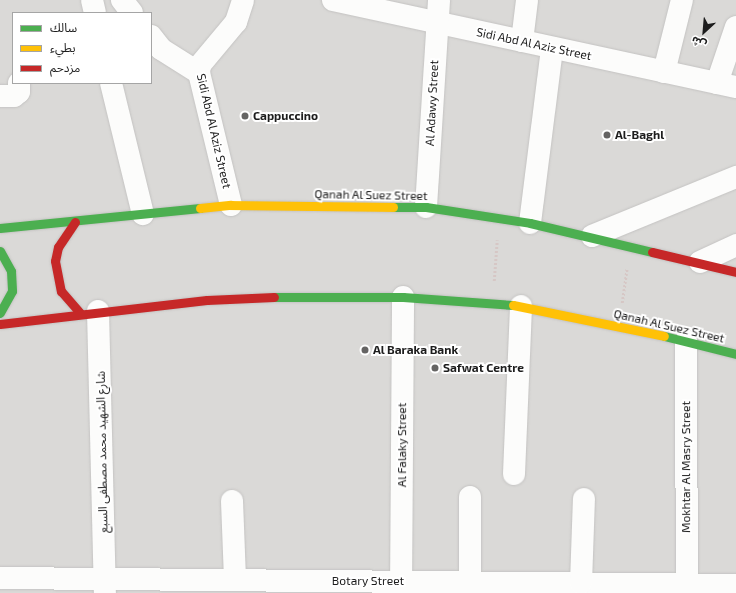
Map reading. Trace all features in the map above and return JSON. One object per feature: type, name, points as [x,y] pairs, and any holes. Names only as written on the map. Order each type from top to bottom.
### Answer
[{"type":"main road","name":"Qanah Al Suez Street","points":[[0,228],[75,222],[231,205],[426,207],[530,223],[592,236],[736,272]]},
{"type":"main road","points":[[75,222],[58,247],[55,261],[56,276],[61,291],[90,313]]},
{"type":"main road","points":[[0,250],[11,271],[12,291],[0,313]]},
{"type":"main road","name":"Qanah Al Suez Street","points":[[0,324],[207,300],[314,295],[403,297],[521,306],[618,325],[736,354]]},
{"type":"street","points":[[92,0],[95,12]]},
{"type":"street","points":[[122,0],[131,12]]},
{"type":"street","name":"Sidi Abd Al Aziz Street","points":[[231,205],[199,73],[200,66],[236,22],[243,0]]},
{"type":"street","name":"Sidi Abd Al Aziz Street","points":[[336,0],[727,85]]},
{"type":"street","name":"Al Adawy Street","points":[[426,207],[439,0]]},
{"type":"street","points":[[522,41],[527,0]]},
{"type":"street","points":[[664,72],[682,0]]},
{"type":"street","points":[[727,85],[736,27]]},
{"type":"street","points":[[152,37],[161,49],[199,73]]},
{"type":"street","points":[[530,223],[552,48]]},
{"type":"street","points":[[0,96],[14,96],[19,92],[19,84]]},
{"type":"street","points":[[111,84],[143,214]]},
{"type":"street","points":[[592,236],[736,177]]},
{"type":"street","points":[[700,262],[736,245]]},
{"type":"street","name":"Al Falaky Street","points":[[401,587],[403,297]]},
{"type":"street","points":[[514,474],[521,306]]},
{"type":"street","name":"شارع الشهيد محمد مصطفى السبع","points":[[90,313],[105,586]]},
{"type":"street","name":"Mokhtar Al Masry Street","points":[[686,341],[687,588]]},
{"type":"street","points":[[470,497],[470,582]]},
{"type":"street","points":[[581,583],[584,499]]},
{"type":"street","points":[[232,501],[235,580]]},
{"type":"street","name":"Botary Street","points":[[0,578],[34,586],[105,586],[235,580],[401,587],[470,582],[581,583],[687,588],[736,584]]},
{"type":"path","points":[[492,303],[498,217]]},
{"type":"path","points":[[618,325],[630,246]]},
{"type":"shaded area","points":[[0,0],[736,0],[736,593],[0,593]]},
{"type":"traffic: fast","points":[[393,207],[426,207],[530,223],[652,252]]},
{"type":"traffic: fast","points":[[0,228],[200,208]]},
{"type":"traffic: fast","points":[[0,251],[11,271],[12,291],[0,313]]},
{"type":"traffic: fast","points":[[274,297],[403,297],[513,305]]},
{"type":"traffic: fast","points":[[664,336],[736,354]]},
{"type":"traffic: slow","points":[[200,208],[231,205],[393,207]]},
{"type":"traffic: slow","points":[[513,305],[664,336]]},
{"type":"traffic: jam","points":[[75,222],[58,247],[55,261],[61,291],[81,314]]},
{"type":"traffic: jam","points":[[652,252],[736,272]]},
{"type":"traffic: jam","points":[[0,324],[207,300],[274,297]]},
{"type":"place","name":"Cappuccino","points":[[245,116]]},
{"type":"place","name":"Al-Baghl","points":[[607,135]]},
{"type":"place","name":"Al Baraka Bank","points":[[365,350]]},
{"type":"place","name":"Safwat Centre","points":[[435,368]]}]
